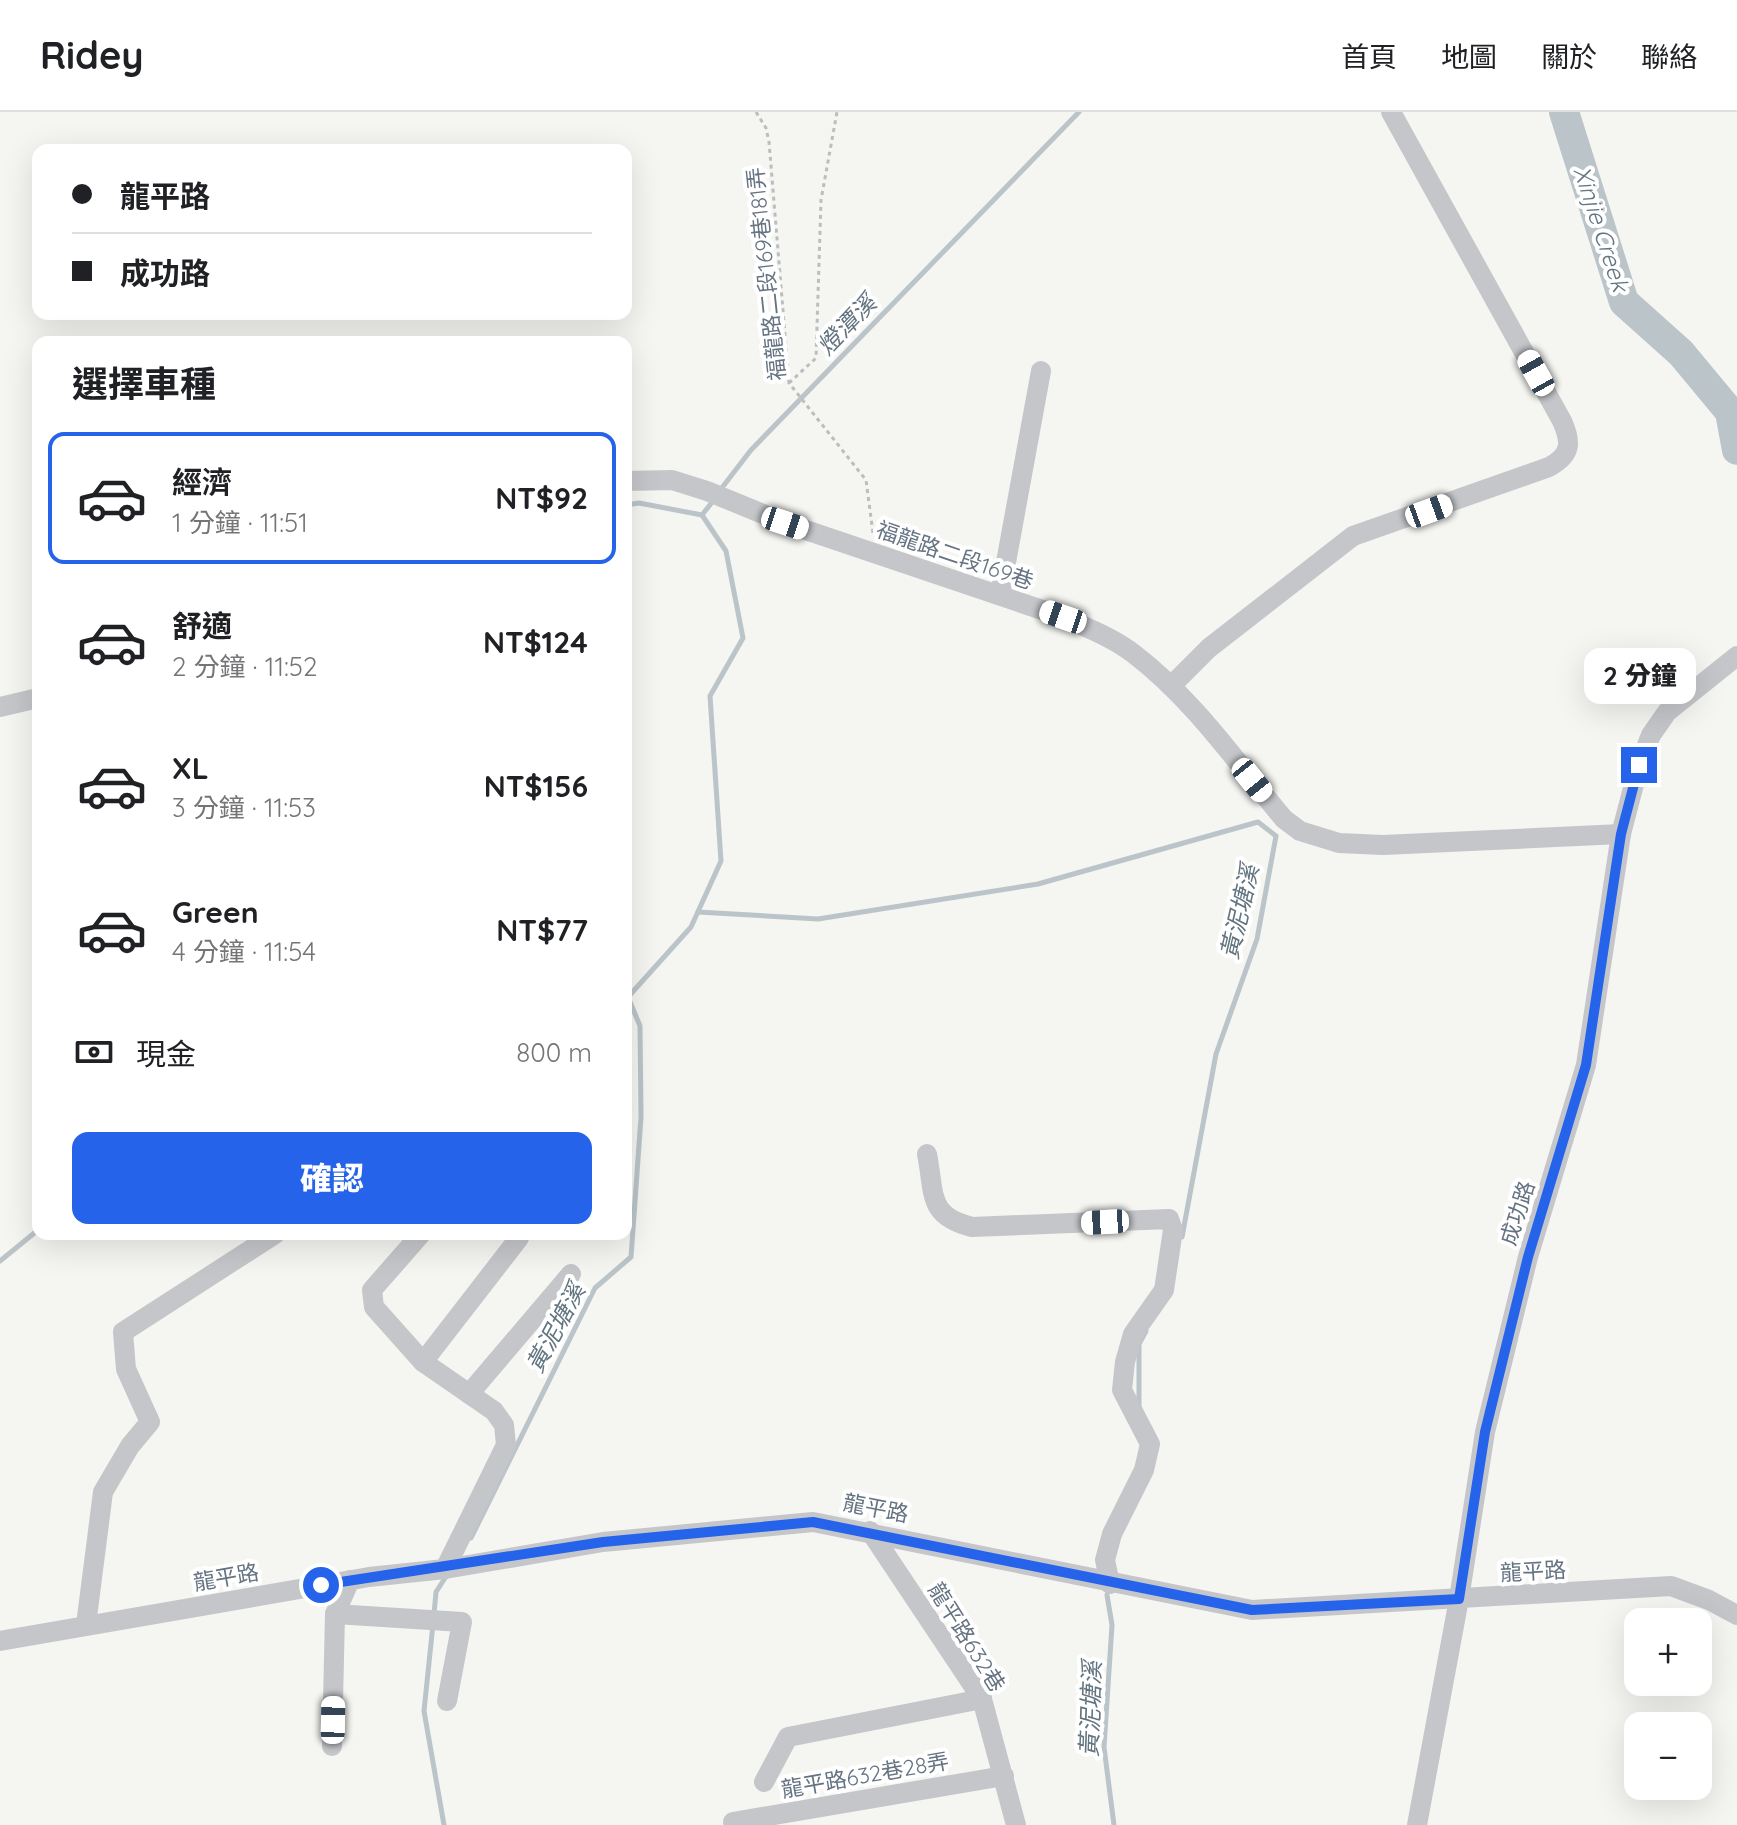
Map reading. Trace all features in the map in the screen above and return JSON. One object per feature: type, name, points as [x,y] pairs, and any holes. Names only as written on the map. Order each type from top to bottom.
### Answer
[{"type":"street","points":[[1171,686],[1209,648],[1353,536],[1549,467],[1563,459],[1569,448],[1569,436],[1562,421],[1391,112]]},
{"type":"street","points":[[1000,595],[1041,371]]},
{"type":"street","name":"福龍路二段169巷","points":[[632,481],[672,480],[707,491],[1096,632],[1132,652],[1171,686],[1284,819],[1300,831],[1339,843],[1383,845],[1621,834]]},
{"type":"street","name":"成功路","points":[[1417,1825],[1459,1599],[1485,1432],[1528,1257],[1586,1065],[1621,834],[1639,765],[1651,735],[1689,691],[1737,656]]},
{"type":"street","points":[[0,707],[32,699]]},
{"type":"street","points":[[927,1154],[937,1205],[945,1218],[956,1223],[972,1227],[1169,1219],[1173,1230],[1164,1290],[1133,1334],[1125,1362],[1122,1390],[1150,1444],[1144,1470],[1112,1534],[1105,1560],[1110,1584]]},
{"type":"street","points":[[86,1625],[103,1492],[130,1446],[150,1422],[126,1369],[123,1332],[266,1240]]},
{"type":"street","points":[[416,1240],[372,1290],[374,1307],[423,1362],[494,1411],[504,1425],[506,1445],[445,1569]]},
{"type":"street","points":[[423,1362],[517,1240]]},
{"type":"street","points":[[469,1394],[571,1274]]},
{"type":"street","name":"龍平路","points":[[0,1641],[350,1580],[445,1569],[603,1542],[813,1522],[870,1531],[1110,1584],[1252,1610],[1671,1586],[1709,1600],[1737,1615]]},
{"type":"street","name":"龍平路632巷","points":[[870,1531],[982,1699],[1016,1825]]},
{"type":"street","points":[[332,1746],[335,1614],[350,1580]]},
{"type":"street","points":[[335,1614],[462,1622],[447,1701]]},
{"type":"street","points":[[764,1782],[788,1737],[982,1699]]},
{"type":"street","name":"龍平路632巷28弄","points":[[733,1822],[1004,1776]]},
{"type":"path","name":"福龍路二段169巷181弄","points":[[756,112],[766,128],[769,142],[789,383],[866,480],[876,553]]},
{"type":"path","points":[[789,383],[816,358],[821,200],[837,112]]},
{"type":"waterway","name":"燈潭溪","points":[[721,489],[751,450],[1079,112]]},
{"type":"waterway","name":"Xinjie Creek","points":[[1564,112],[1624,302],[1681,353],[1730,412],[1737,450]]},
{"type":"waterway","name":"燈潭溪","points":[[632,504],[702,515],[713,501]]},
{"type":"waterway","name":"黃泥塘溪","points":[[632,993],[691,927],[721,861],[710,696],[743,638],[726,551],[702,515]]},
{"type":"waterway","name":"黃泥塘溪","points":[[698,912],[818,919],[1038,884],[1258,822],[1276,836],[1257,939],[1216,1054],[1182,1237]]},
{"type":"waterway","name":"黃泥塘溪","points":[[471,1538],[595,1288],[631,1257],[641,1117],[640,1026],[632,1007]]},
{"type":"waterway","name":"燈潭溪","points":[[0,1261],[32,1235]]},
{"type":"waterway","name":"黃泥塘溪","points":[[1139,1407],[1139,1344],[1146,1331]]},
{"type":"waterway","name":"黃泥塘溪","points":[[434,1614],[436,1592],[447,1575]]},
{"type":"waterway","name":"黃泥塘溪","points":[[1107,1595],[1112,1625],[1104,1747],[1114,1825]]},
{"type":"waterway","name":"黃泥塘溪","points":[[433,1624],[424,1711],[444,1825]]},
{"type":"route","points":[[321,1585],[445,1569],[603,1542],[813,1522],[848,1526],[1110,1584],[1252,1610],[1459,1599],[1485,1432],[1528,1257],[1562,1154],[1586,1065],[1603,972],[1621,834],[1639,765]]}]
